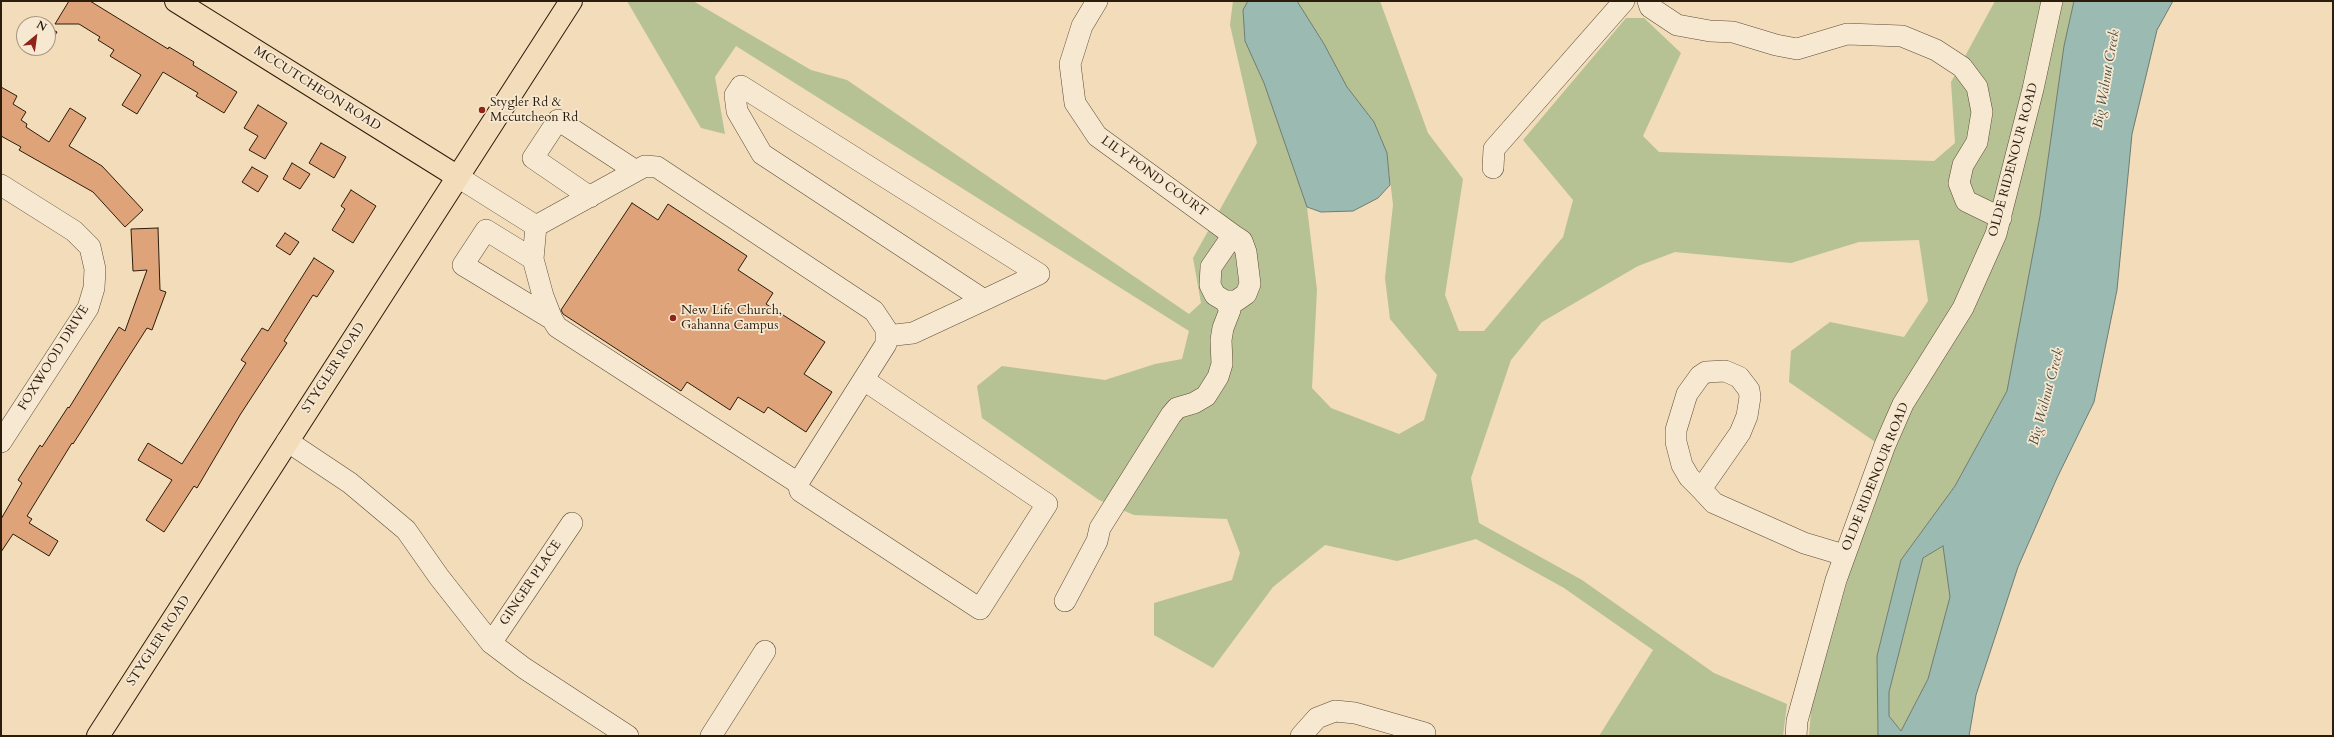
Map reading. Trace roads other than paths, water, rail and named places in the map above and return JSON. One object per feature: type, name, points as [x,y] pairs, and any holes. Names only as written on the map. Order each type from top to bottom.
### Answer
[{"type":"main road","name":"MCCUTCHEON ROAD","points":[[176,1],[458,177]]},
{"type":"main road","name":"STYGLER ROAD","points":[[98,736],[571,1]]},
{"type":"street","name":"LILY POND COURT","points":[[1097,1],[1082,26],[1070,64],[1075,103],[1097,136],[1242,242],[1246,252],[1250,284],[1246,294],[1236,301],[1225,301]]},
{"type":"street","points":[[1493,168],[1494,149],[1624,1]]},
{"type":"street","points":[[1648,1],[1650,7],[1677,25],[1710,31],[1733,32],[1776,45],[1797,49],[1847,34],[1902,36],[1936,50],[1962,67],[1977,87],[1982,112],[1977,142],[1963,165],[1959,183],[1966,200],[2001,218]]},
{"type":"street","name":"OLDE RIDENOUR ROAD","points":[[1796,736],[1796,721],[1844,555],[1885,445],[1903,404],[1963,308],[1996,234],[2033,89],[2052,1]]},
{"type":"street","points":[[886,336],[913,333],[984,300],[1038,274],[741,86],[735,95],[737,111],[762,154],[984,300]]},
{"type":"street","points":[[590,197],[533,158],[558,120],[636,172]]},
{"type":"street","points":[[536,226],[645,166],[657,167],[874,311],[886,329],[886,344],[798,483]]},
{"type":"street","points":[[458,177],[536,226]]},
{"type":"street","name":"FOXWOOD DRIVE","points":[[1,185],[74,231],[90,247],[95,269],[94,288],[88,308],[1,442]]},
{"type":"street","points":[[536,226],[533,259],[543,296],[552,319],[557,326],[798,483],[800,491],[980,609],[1047,504],[864,380]]},
{"type":"street","points":[[533,259],[486,230],[463,265],[552,319]]},
{"type":"street","points":[[1065,601],[1097,541],[1100,528],[1171,415],[1177,408],[1194,403],[1206,396],[1218,377],[1222,364],[1221,340],[1223,328],[1230,310],[1225,301],[1215,295],[1210,285],[1211,267],[1233,235]]},
{"type":"street","points":[[1701,490],[1740,433],[1747,416],[1750,397],[1749,390],[1739,377],[1725,371],[1706,372],[1700,376],[1687,394],[1679,418],[1676,442],[1682,465],[1701,490],[1714,503],[1804,543],[1844,555]]},
{"type":"street","points":[[287,441],[350,483],[406,530],[439,577],[491,643],[524,668],[628,736]]},
{"type":"street","name":"GINGER PLACE","points":[[491,643],[572,523]]},
{"type":"street","points":[[711,736],[765,651]]},
{"type":"street","points":[[1301,736],[1317,718],[1335,711],[1355,713],[1429,735]]},
{"type":"water","points":[[1248,1],[1297,1],[1324,44],[1347,87],[1374,122],[1387,153],[1390,185],[1378,198],[1353,211],[1321,212],[1307,207],[1264,83],[1245,41],[1243,10]]},
{"type":"water","name":"Big Walnut Creek","points":[[2074,1],[2173,1],[2157,30],[2132,134],[2117,290],[2094,402],[2057,478],[2018,567],[1976,695],[1969,736],[1878,736],[1877,656],[1901,560],[1955,486],[2007,391],[2040,216],[2064,46]],"holes":[[[1943,546],[1950,597],[1928,679],[1901,731],[1889,716],[1889,692],[1923,558]]]},
{"type":"place","name":"Stygler Rd & Mccutcheon Rd","points":[[482,110]]},
{"type":"place","name":"New Life Church, Gahanna Campus","points":[[673,318]]}]
